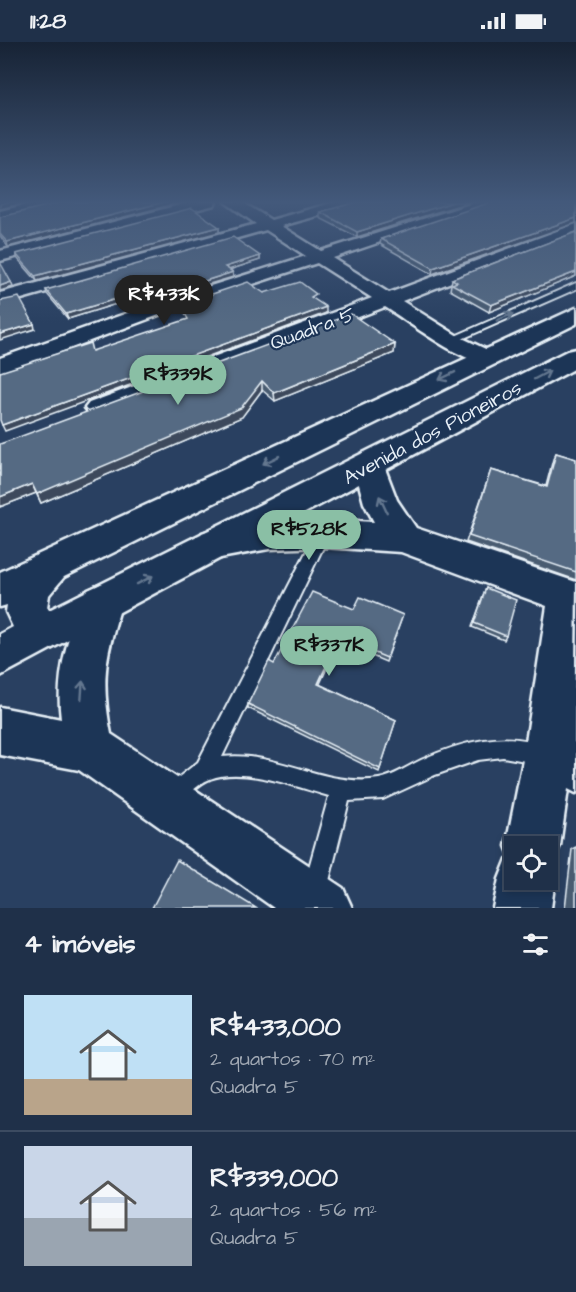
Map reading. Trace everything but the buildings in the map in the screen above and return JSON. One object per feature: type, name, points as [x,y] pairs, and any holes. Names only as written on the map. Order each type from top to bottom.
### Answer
[{"type":"main road","name":"Avenida dos Pioneiros","points":[[0,590],[576,315]]},
{"type":"main road","name":"Avenida dos Pioneiros","points":[[0,656],[213,544],[370,466],[576,357]]},
{"type":"main road","points":[[370,466],[381,503],[403,538]]},
{"type":"main road","points":[[213,544],[269,535],[322,533],[403,538],[572,598],[562,761],[536,836]]},
{"type":"main road","points":[[49,631],[37,626],[26,612],[30,589],[52,565]]},
{"type":"main road","points":[[89,748],[81,698],[85,653],[102,602]]},
{"type":"main road","points":[[0,731],[89,748],[185,785],[315,906]]},
{"type":"main road","points":[[522,908],[525,890]]},
{"type":"street","points":[[0,255],[50,242]]},
{"type":"street","points":[[0,299],[206,242]]},
{"type":"street","points":[[296,242],[451,340],[486,358]]},
{"type":"street","points":[[0,365],[48,350],[160,308],[365,242]]},
{"type":"street","name":"Quadra 5","points":[[75,416],[540,242]]},
{"type":"lane","points":[[451,340],[576,286]]},
{"type":"lane","points":[[185,785],[322,533]]},
{"type":"lane","points":[[185,785],[252,766],[354,792],[382,789],[431,766],[478,750],[503,747],[562,761]]},
{"type":"lane","points":[[315,906],[341,790]]}]
